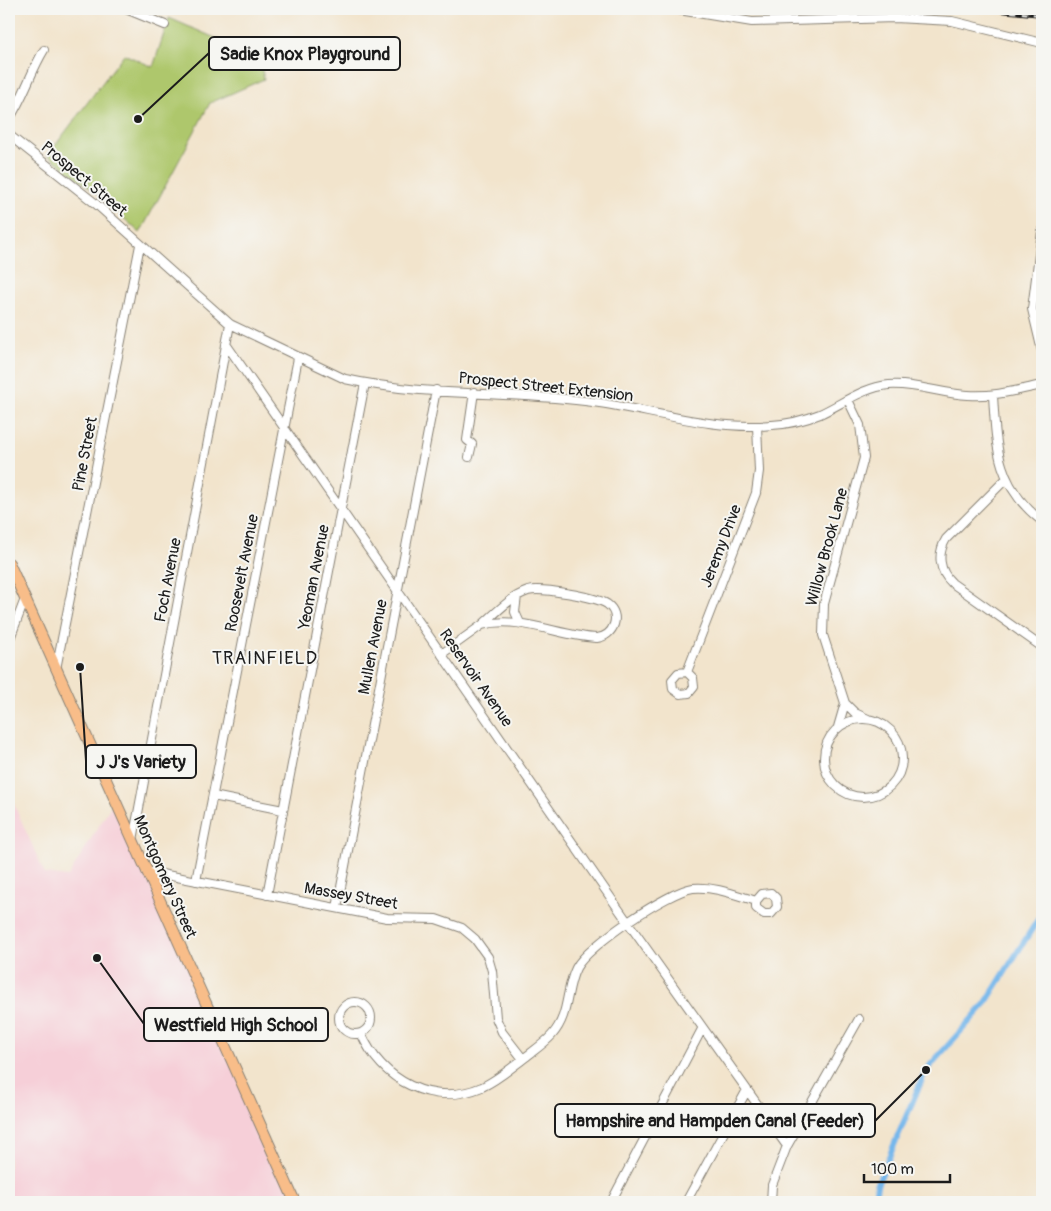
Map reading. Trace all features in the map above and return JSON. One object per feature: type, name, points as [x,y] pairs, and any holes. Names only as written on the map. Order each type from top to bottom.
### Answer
[{"type":"main road","name":"Montgomery Street","points":[[9,563],[296,1202]]},
{"type":"street","points":[[126,9],[165,25]]},
{"type":"street","points":[[673,9],[752,22],[895,18],[952,21],[1042,42]]},
{"type":"street","points":[[9,119],[22,101],[32,70],[44,50]]},
{"type":"street","name":"Prospect Street","points":[[9,135],[96,204],[140,245]]},
{"type":"street","points":[[1042,231],[1039,267],[1032,309],[1042,351]]},
{"type":"street","name":"Prospect Street Extension","points":[[140,245],[230,324],[345,379],[365,383],[592,402],[706,422],[757,426],[782,424],[808,418],[874,388],[890,385],[968,396],[993,395],[1042,385]]},
{"type":"street","name":"Pine Street","points":[[56,669],[140,245]]},
{"type":"street","name":"Foch Avenue","points":[[133,840],[230,324]]},
{"type":"street","name":"Reservoir Avenue","points":[[226,344],[443,653],[702,1029],[787,1146]]},
{"type":"street","name":"Roosevelt Avenue","points":[[196,881],[298,358]]},
{"type":"street","name":"Yeoman Avenue","points":[[267,895],[365,383]]},
{"type":"street","name":"Mullen Avenue","points":[[337,908],[436,390]]},
{"type":"street","points":[[469,457],[472,444],[467,440],[474,392]]},
{"type":"street","points":[[993,395],[998,450],[1006,479],[1023,503],[1042,521]]},
{"type":"street","name":"Willow Brook Lane","points":[[845,703],[824,641],[822,622],[824,604],[864,458],[860,425],[848,400]]},
{"type":"street","name":"Jeremy Drive","points":[[687,672],[756,493],[759,471],[757,426]]},
{"type":"street","points":[[1006,479],[946,538],[941,548],[941,565],[945,575],[952,583],[1042,647]]},
{"type":"street","points":[[443,653],[518,596],[534,590],[544,589],[600,601],[610,607],[615,619],[609,633],[597,638],[520,624],[502,622],[482,625]]},
{"type":"street","points":[[518,596],[515,612],[520,624]]},
{"type":"street","points":[[9,641],[25,599]]},
{"type":"street","points":[[845,703],[855,713],[868,719],[881,723],[891,730],[898,740],[902,758],[895,782],[886,790],[874,796],[862,797],[850,795],[838,789],[830,779],[825,768],[825,748],[830,737],[838,727],[845,703]]},
{"type":"street","points":[[838,727],[850,721],[868,719]]},
{"type":"street","points":[[213,796],[283,810]]},
{"type":"street","name":"Massey Street","points":[[146,871],[387,918],[436,919],[453,924],[470,933],[481,945],[490,964],[493,1004],[498,1025],[523,1059]]},
{"type":"street","points":[[361,1033],[374,1057],[390,1074],[410,1086],[434,1092],[458,1093],[480,1087],[496,1079],[551,1036],[563,1020],[573,975],[579,962],[600,941],[629,924],[667,897],[688,889],[711,889],[756,901]]},
{"type":"street","points":[[349,1004],[361,1004],[370,1013],[369,1025],[361,1033],[348,1033],[340,1023],[341,1010],[349,1004]]},
{"type":"street","points":[[771,1202],[772,1185],[787,1146],[859,1018]]},
{"type":"street","points":[[611,1202],[702,1029]]},
{"type":"street","points":[[686,1202],[747,1090]]},
{"type":"shaded area","points":[[9,793],[45,874],[68,877],[115,799],[290,1191],[285,1202],[9,1202]]},
{"type":"green space","points":[[169,18],[259,57],[264,79],[210,103],[140,233],[95,192],[48,155],[124,54],[153,67]]},
{"type":"waterway","points":[[874,1202],[877,1185],[926,1070],[985,1004],[1042,913]]},
{"type":"railway","points":[[978,9],[1042,15]]},
{"type":"place","name":"Sadie Knox Playground","points":[[138,119]]},
{"type":"place","name":"J J's Variety","points":[[80,667]]},
{"type":"place","name":"Westfield High School","points":[[97,958]]},
{"type":"place","name":"Hampshire and Hampden Canal (Feeder)","points":[[926,1070]]},
{"type":"district","name":"TRAINFIELD","points":[[265,658]]}]
